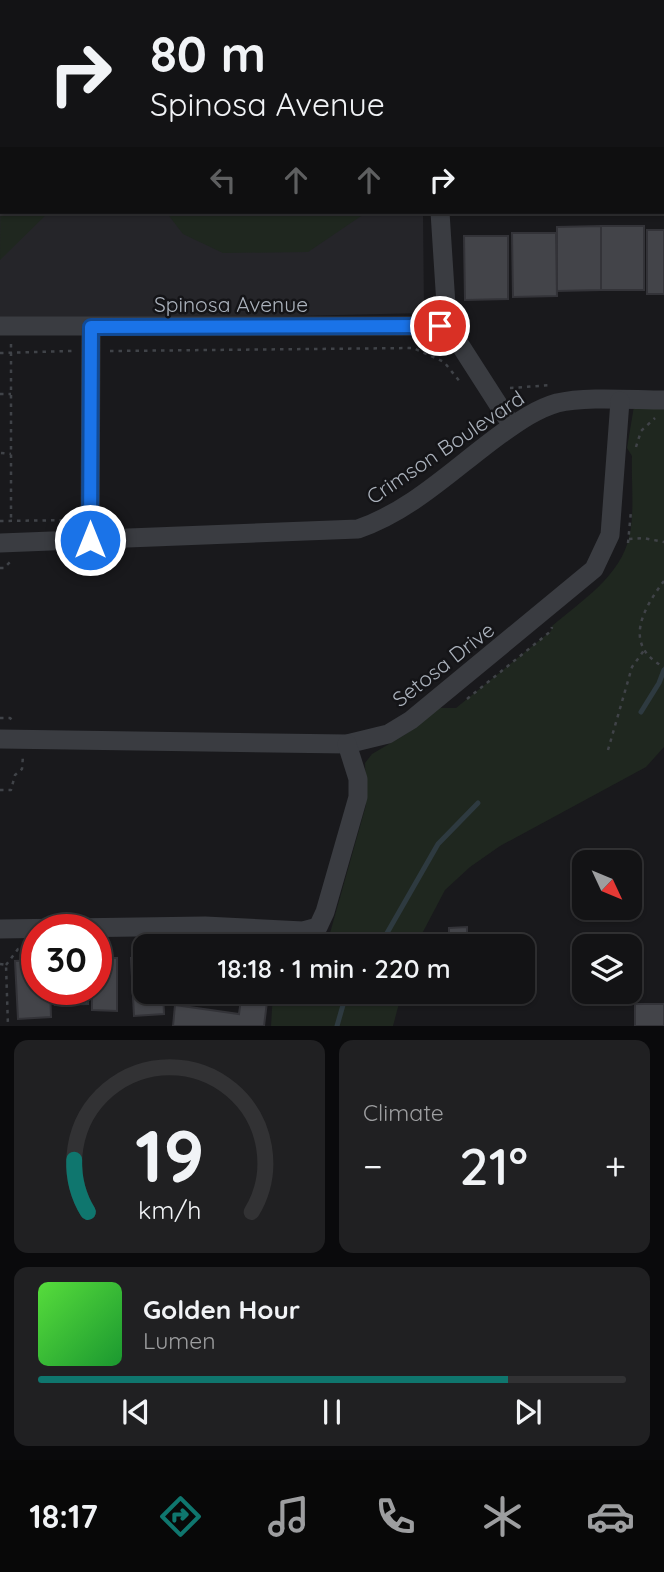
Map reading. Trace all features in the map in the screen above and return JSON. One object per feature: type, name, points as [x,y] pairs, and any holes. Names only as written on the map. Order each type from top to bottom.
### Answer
[{"type":"street","points":[[440,214],[446,305],[440,326],[455,337],[512,426]]},
{"type":"street","name":"Spinosa Avenue","points":[[6,326],[440,326]]},
{"type":"street","points":[[90,540],[91,327]]},
{"type":"street","name":"Crimson Boulevard","points":[[5,543],[358,529],[381,521],[419,498],[512,426],[541,409],[573,400],[620,401],[662,408]]},
{"type":"street","name":"Setosa Drive","points":[[0,739],[347,744],[388,734],[411,720],[594,569],[610,535],[620,401]]},
{"type":"street","points":[[0,929],[205,926],[303,931],[317,928],[325,912],[358,797],[358,779],[347,744]]},
{"type":"lane","points":[[205,926],[205,934]]},
{"type":"path","points":[[5,543],[11,521],[11,352],[6,326]]},
{"type":"path","points":[[0,353],[412,348],[444,362],[467,390]]},
{"type":"path","points":[[492,396],[503,388],[555,385]]},
{"type":"path","points":[[0,394],[11,394]]},
{"type":"path","points":[[635,449],[642,431],[662,408]]},
{"type":"path","points":[[1,453],[11,454]]},
{"type":"path","points":[[0,521],[90,520]]},
{"type":"path","points":[[629,539],[643,538],[664,542]]},
{"type":"path","points":[[664,581],[647,604],[639,631],[645,649],[664,667]]},
{"type":"path","points":[[608,750],[632,667],[645,649]]},
{"type":"path","points":[[8,1026],[6,965],[18,948],[21,948]]},
{"type":"path","points":[[0,964],[6,965]]},
{"type":"shaded area","points":[[0,214],[423,214],[424,313],[0,323]]},
{"type":"shaded area","points":[[0,214],[47,214],[0,260]]},
{"type":"shaded area","points":[[168,214],[364,214],[308,252],[223,253],[183,234]]},
{"type":"shaded area","points":[[635,400],[664,400],[664,747],[646,767],[500,846],[470,867],[445,890],[422,934],[329,934],[366,805],[365,763],[372,754],[406,734],[439,708],[456,708],[551,631],[552,626],[609,576],[625,551],[632,518],[632,456],[627,448]]},
{"type":"shaded area","points":[[272,1004],[399,1004],[393,1026],[271,1026]]},
{"type":"building","points":[[601,226],[601,290],[557,291],[557,227]]},
{"type":"building","points":[[601,226],[644,226],[644,290],[601,290]]},
{"type":"building","points":[[647,230],[664,230],[664,294],[647,294]]},
{"type":"building","points":[[512,233],[556,233],[557,296],[513,297]]},
{"type":"building","points":[[464,236],[508,236],[508,299],[465,300]]},
{"type":"building","points":[[467,927],[467,934],[449,934],[449,928]]},
{"type":"building","points":[[112,958],[117,958],[117,1011],[92,1010],[92,1005],[112,1005]]},
{"type":"building","points":[[131,958],[133,958],[133,997]]},
{"type":"building","points":[[15,961],[21,961],[21,1005],[51,1005],[51,1017],[18,1019]]},
{"type":"building","points":[[133,1004],[164,1004],[164,1014],[134,1016]]},
{"type":"building","points":[[240,1004],[267,1004],[264,1026],[173,1026],[175,1005],[239,1014]]},
{"type":"building","points":[[635,1004],[664,1004],[664,1026],[635,1026]]},
{"type":"waterway","points":[[641,712],[664,670]]},
{"type":"waterway","points":[[386,934],[438,844],[478,803]]},
{"type":"waterway","points":[[337,1026],[344,1004]]},
{"type":"route","points":[[90,540],[91,327],[440,326]]}]
